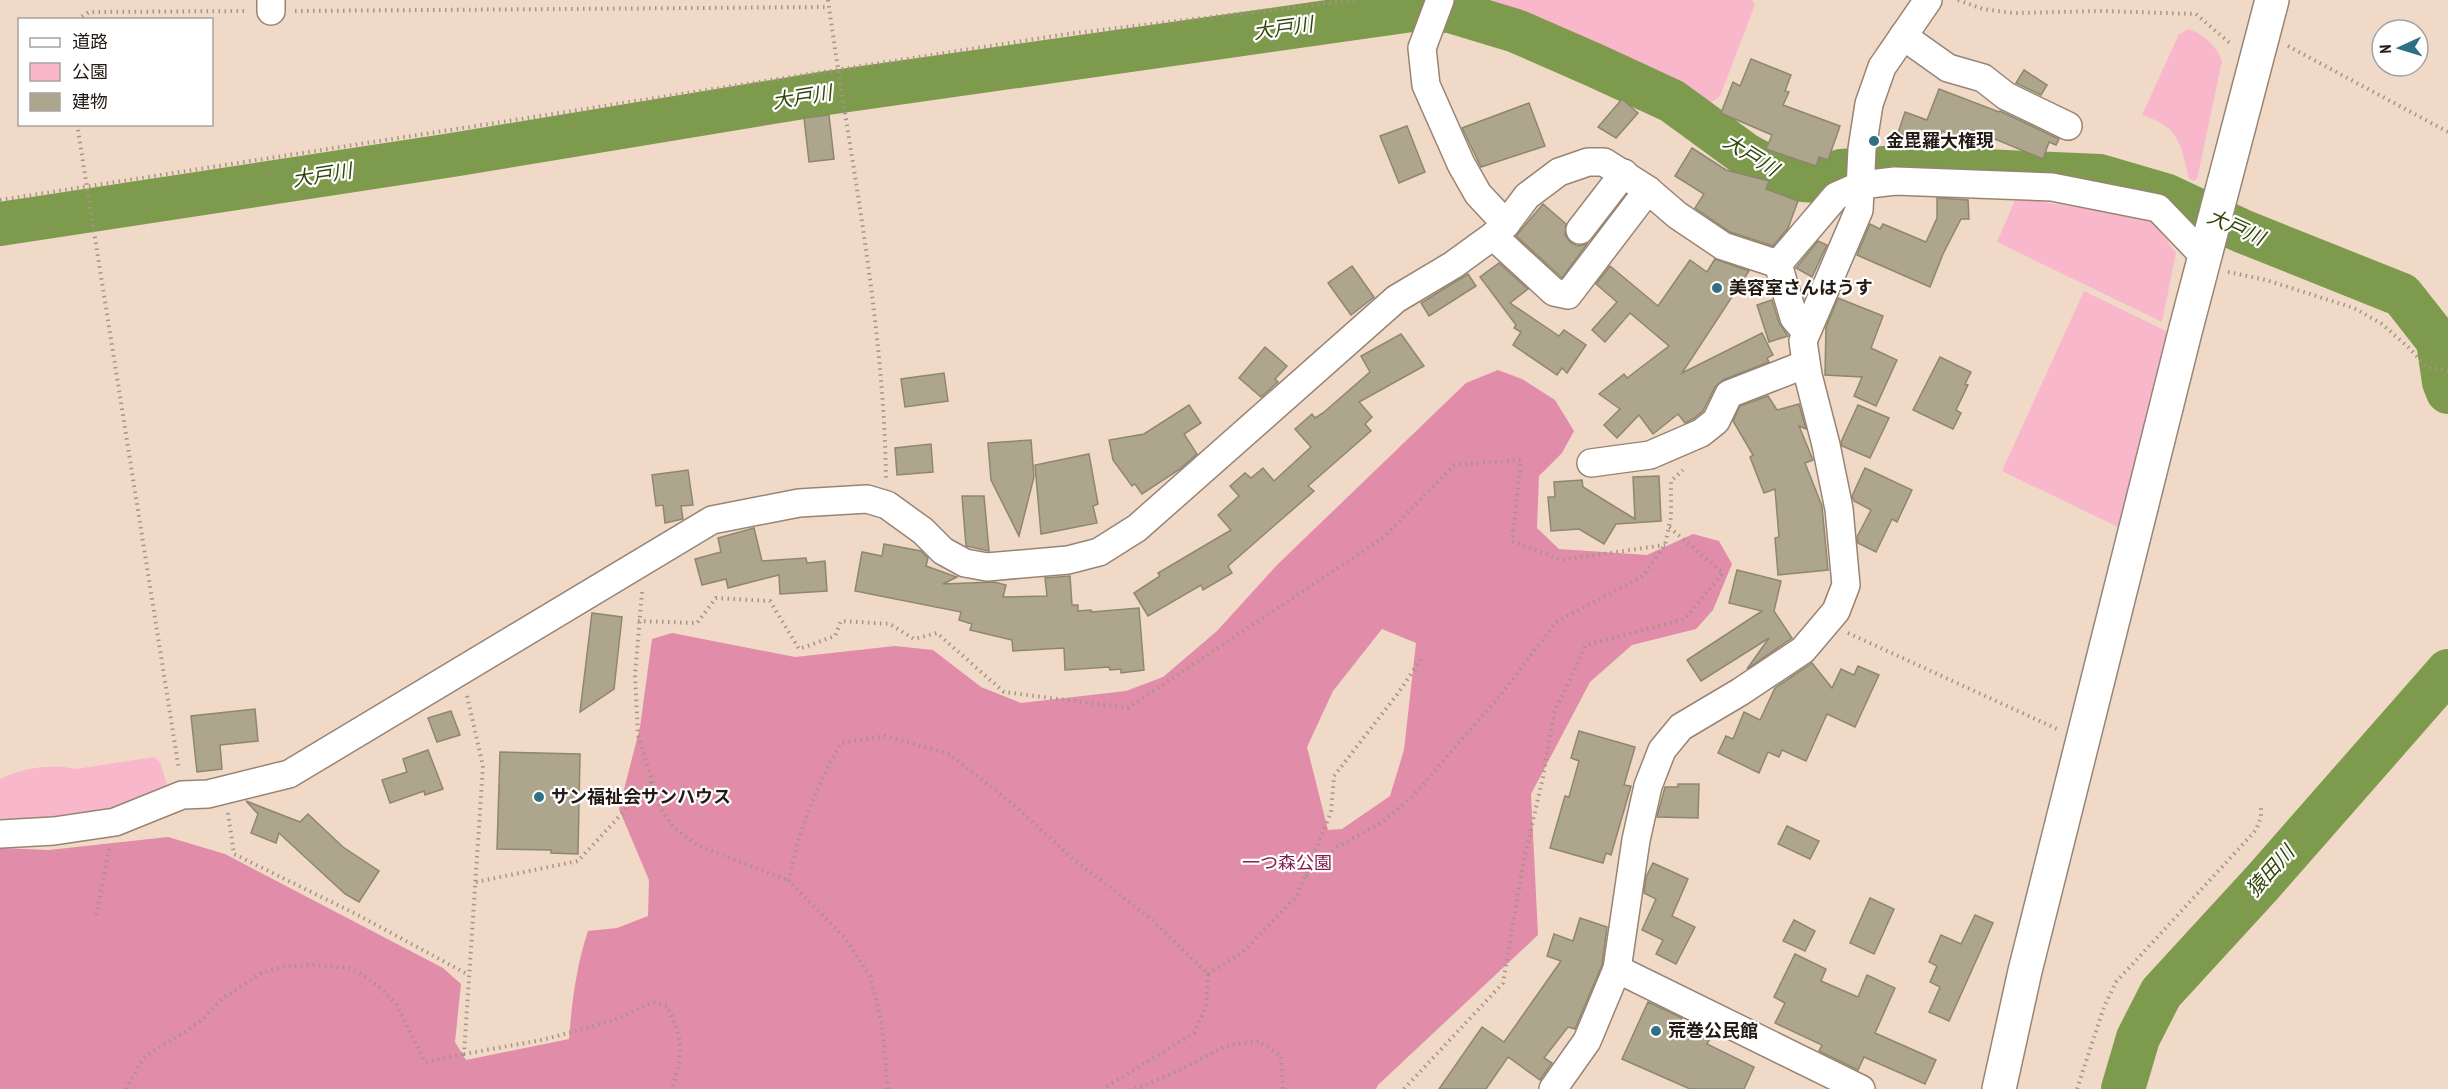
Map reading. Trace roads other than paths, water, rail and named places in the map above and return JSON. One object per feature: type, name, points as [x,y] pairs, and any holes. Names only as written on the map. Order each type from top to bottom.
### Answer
[{"type":"street","points":[[1440,0],[1422,48],[1426,85],[1461,164],[1500,230],[1554,292],[1568,295],[1648,190]]},
{"type":"street","points":[[1552,1089],[1587,1041],[1617,969],[1643,807],[1648,786],[1662,750],[1681,727],[1740,692],[1803,650],[1836,611],[1846,585],[1844,543],[1826,445],[1806,364],[1803,341],[1859,210],[1862,149],[1869,104],[1882,67],[1928,0]]},
{"type":"street","points":[[1999,1089],[2025,971],[2272,0]]},
{"type":"street","points":[[1903,36],[1948,68],[1983,78],[2006,96],[2068,126]]},
{"type":"street","points":[[0,834],[54,831],[115,822],[183,795],[208,794],[289,774],[712,520],[799,503],[867,499],[887,505],[923,531],[943,551],[965,563],[987,567],[1029,565],[1068,560],[1099,552],[1137,528],[1396,299],[1453,265],[1500,230],[1527,196],[1559,172],[1588,162],[1604,162],[1624,173],[1677,215],[1723,246],[1778,264]]},
{"type":"street","points":[[1580,230],[1624,173]]},
{"type":"street","points":[[1778,264],[1836,196],[1861,184],[1895,181],[2052,188],[2158,208],[2211,235]]},
{"type":"street","points":[[1778,264],[1794,318],[1806,332]]},
{"type":"street","points":[[1591,463],[1650,455],[1701,433],[1716,421],[1729,394],[1806,364]]},
{"type":"street","points":[[1617,969],[1861,1089]]},
{"type":"waterway","name":"大戸川","points":[[0,224],[452,155],[827,93],[1412,10],[1450,11],[1516,31],[1672,101],[1746,155],[1791,179],[1817,181],[1841,171],[1885,168],[1984,171],[2100,176],[2165,195],[2242,231],[2402,295],[2438,341],[2444,382],[2448,392]]},
{"type":"waterway","name":"猿田川","points":[[2123,1089],[2138,1038],[2161,993],[2262,883],[2448,671]]},
{"type":"place","name":"金毘羅大権現","points":[[1874,141]]},
{"type":"place","name":"美容室さんはうす","points":[[1717,288]]},
{"type":"place","name":"サン福祉会サンハウス","points":[[539,797]]},
{"type":"place","name":"荒巻公民館","points":[[1656,1031]]},
{"type":"park label","name":"一つ森公園","points":[[1287,863]]}]
